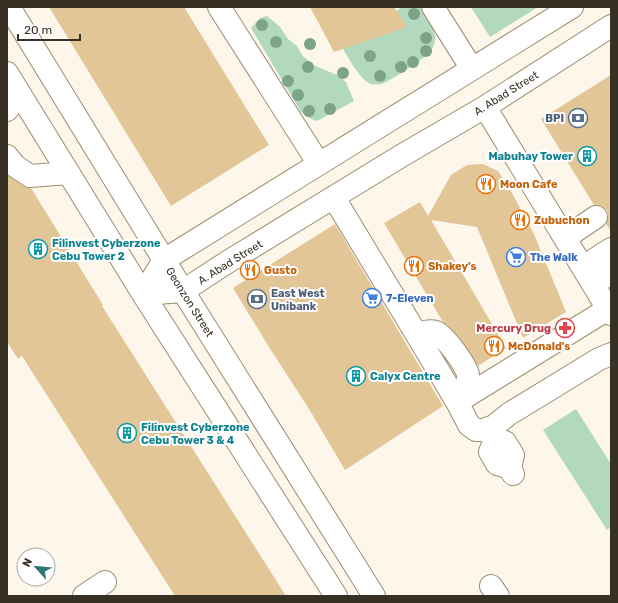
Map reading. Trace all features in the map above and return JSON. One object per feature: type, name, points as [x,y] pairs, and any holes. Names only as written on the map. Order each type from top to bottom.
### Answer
[{"type":"street","name":"Geonzon Street","points":[[9,7],[183,291],[374,596]]},
{"type":"street","points":[[219,7],[319,164]]},
{"type":"street","points":[[433,7],[472,69]]},
{"type":"street","points":[[143,294],[164,260],[572,7]]},
{"type":"street","name":"A. Abad Street","points":[[143,294],[183,291],[401,156],[485,107],[611,26]]},
{"type":"street","points":[[7,73],[14,102],[69,173],[143,294],[336,596]]},
{"type":"street","points":[[459,400],[610,311],[596,275],[565,238],[485,107]]},
{"type":"street","points":[[7,156],[15,166],[30,176],[69,173]]},
{"type":"street","points":[[334,198],[417,335],[459,400],[469,425],[476,430],[485,430],[505,442],[513,454],[512,471]]},
{"type":"street","points":[[565,238],[596,217]]},
{"type":"street","points":[[596,275],[611,249]]},
{"type":"street","points":[[492,434],[494,426],[509,414],[599,359],[611,354]]},
{"type":"street","points":[[84,596],[105,582]]},
{"type":"green space","points":[[403,7],[420,7],[433,29],[435,38],[434,45],[426,56],[397,76],[381,84],[371,84],[359,74],[343,49]]},
{"type":"green space","points":[[471,7],[538,7],[490,37]]},
{"type":"green space","points":[[267,16],[280,27],[288,39],[297,46],[302,55],[313,65],[337,75],[346,82],[354,101],[317,121],[309,118],[301,112],[251,28],[260,18]]},
{"type":"green space","points":[[576,409],[611,464],[611,527],[607,530],[543,430]]},
{"type":"building","points":[[49,7],[184,7],[269,145],[171,206]]},
{"type":"building","points":[[310,7],[394,7],[407,27],[334,52]]},
{"type":"building","name":"Mabuhay Tower","points":[[611,75],[611,231],[606,224],[608,216],[607,210],[601,206],[594,205],[541,119]]},
{"type":"building","name":"The Walk","points":[[483,164],[498,171],[512,193],[534,234],[566,312],[523,338],[477,227],[431,220],[506,348],[478,366],[459,337],[448,325],[443,322],[384,223],[420,202],[428,216],[451,175],[467,165]]},
{"type":"building","name":"Filinvest Cyberzone Cebu Tower 3 & 4","points":[[7,175],[23,186],[31,188],[103,305],[102,306],[286,596],[175,596],[22,356],[18,359],[7,342]]},
{"type":"building","name":"Calyx Centre","points":[[335,224],[443,406],[345,470],[309,409],[233,288]]},
{"type":"place","name":"BPI","points":[[578,118]]},
{"type":"place","name":"Mabuhay Tower","points":[[587,156]]},
{"type":"place","name":"Moon Cafe","points":[[486,184]]},
{"type":"place","name":"Zubuchon","points":[[520,220]]},
{"type":"place","name":"Filinvest Cyberzone Cebu Tower 2","points":[[38,249]]},
{"type":"place","name":"The Walk","points":[[516,257]]},
{"type":"place","name":"Shakey's","points":[[414,266]]},
{"type":"place","name":"Gusto","points":[[250,270]]},
{"type":"place","name":"7-Eleven","points":[[372,298]]},
{"type":"place","name":"East West Unibank","points":[[257,299]]},
{"type":"place","name":"Mercury Drug","points":[[565,328]]},
{"type":"place","name":"McDonald's","points":[[494,346]]},
{"type":"place","name":"Calyx Centre","points":[[356,376]]},
{"type":"place","name":"Filinvest Cyberzone Cebu Tower 3 & 4","points":[[127,433]]}]
